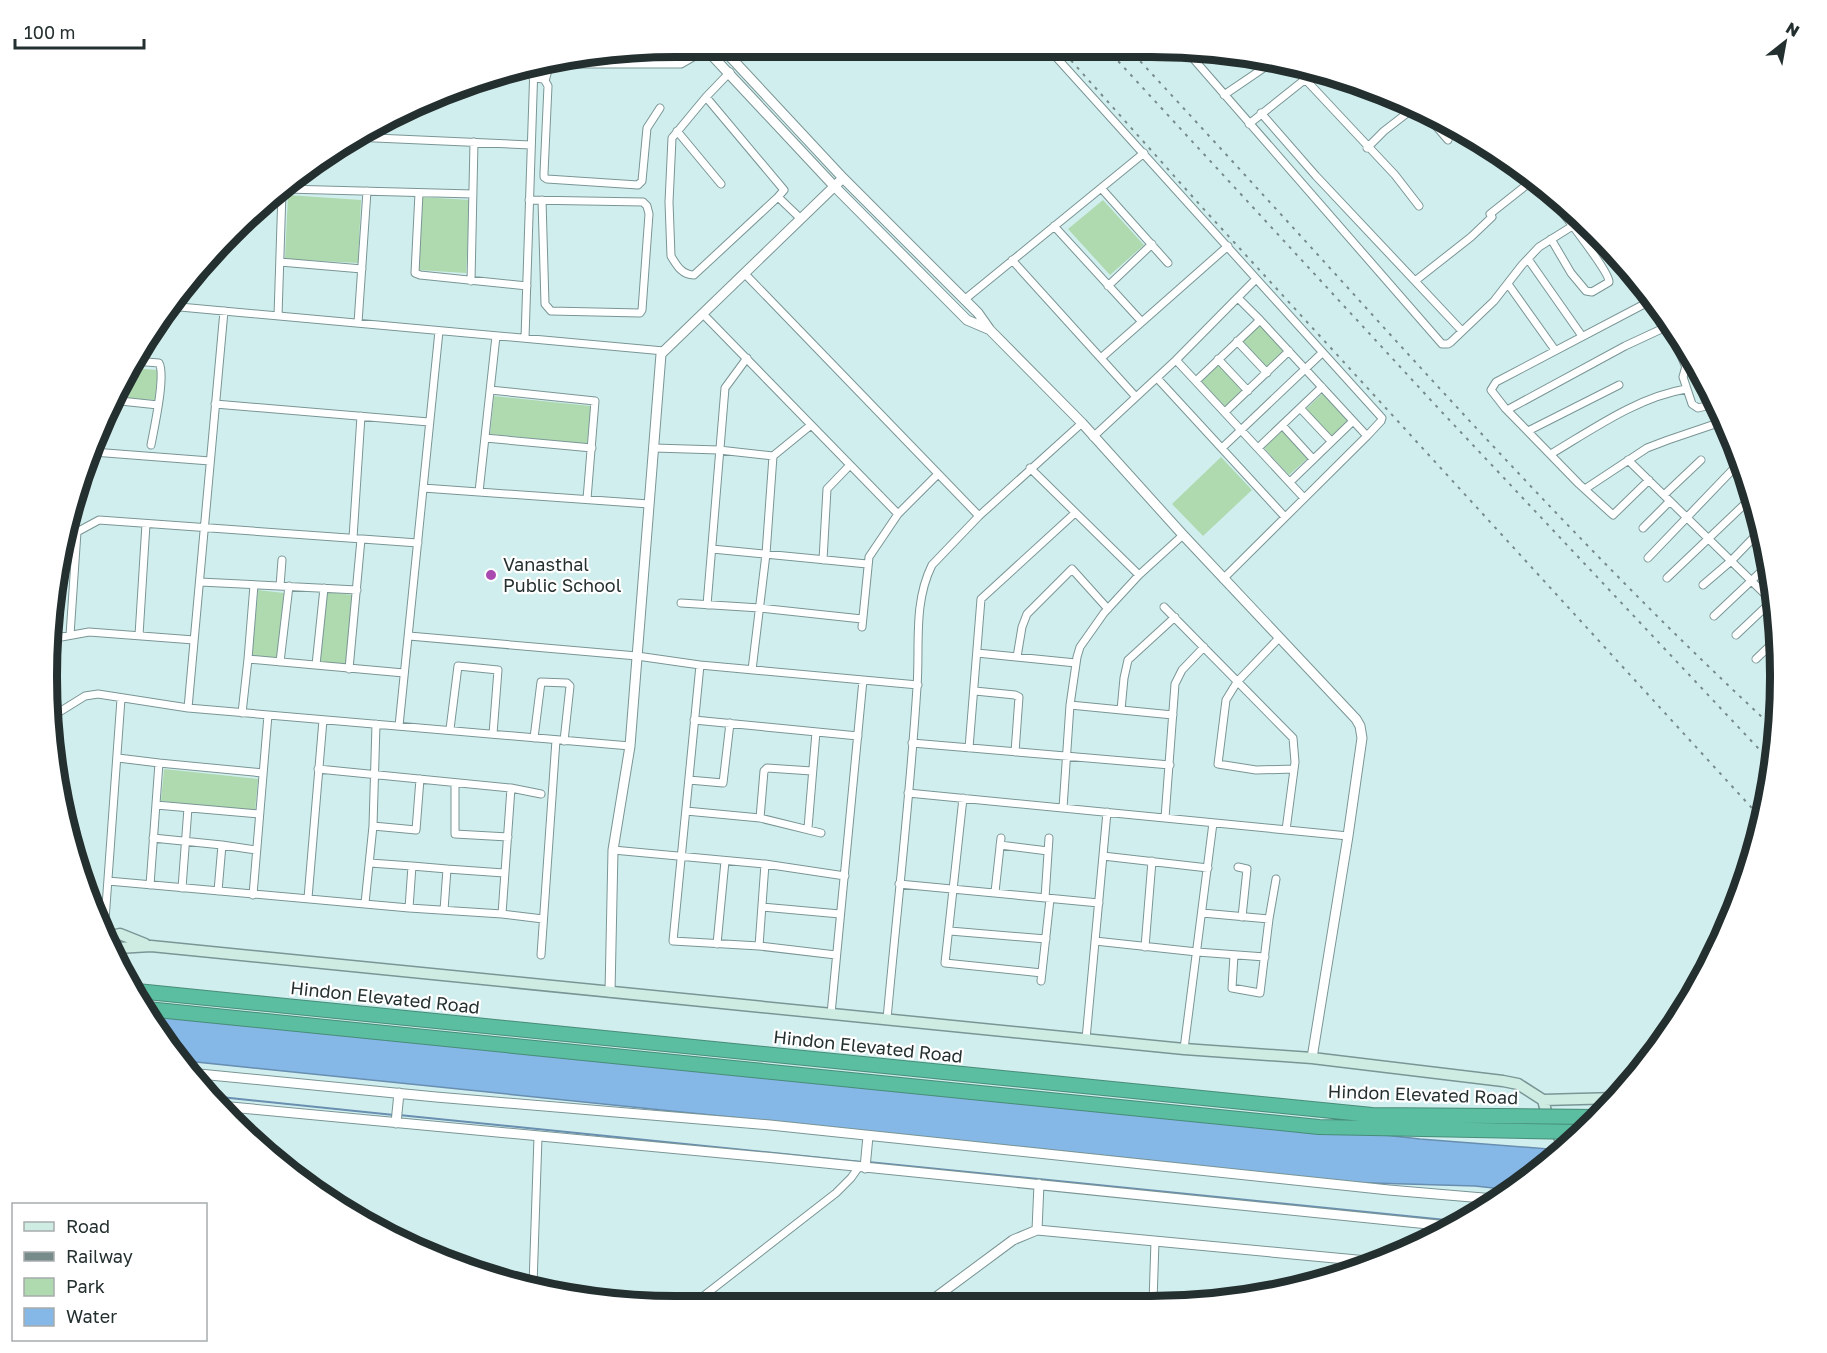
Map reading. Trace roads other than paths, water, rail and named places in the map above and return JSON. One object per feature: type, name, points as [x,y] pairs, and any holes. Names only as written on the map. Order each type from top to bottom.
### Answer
[{"type":"highway","name":"Hindon Elevated Road","points":[[143,992],[1372,1115],[1587,1117]]},
{"type":"highway","name":"Hindon Elevated Road","points":[[154,1010],[1319,1127],[1570,1132]]},
{"type":"main road","points":[[114,935],[120,934],[151,946]]},
{"type":"main road","points":[[120,948],[151,946],[1184,1049],[1312,1058],[1503,1081],[1518,1084],[1543,1100],[1604,1098]]},
{"type":"main road","points":[[1543,1100],[1547,1115],[1559,1137],[1564,1137]]},
{"type":"street","points":[[585,64],[681,64],[692,57]]},
{"type":"street","points":[[715,57],[834,186],[967,320],[990,330]]},
{"type":"street","points":[[730,57],[843,178],[1082,423],[1223,579],[1351,712],[1360,726],[1362,738],[1348,836],[1312,1058]]},
{"type":"street","points":[[1056,57],[1382,418],[1381,422],[1223,579]]},
{"type":"street","points":[[1193,58],[1441,343],[1449,344],[1494,301],[1528,259],[1551,239],[1575,225]]},
{"type":"street","points":[[1224,95],[1264,68]]},
{"type":"street","points":[[548,71],[545,81],[548,86],[544,172],[544,177],[547,179],[638,185],[642,181],[647,128],[660,108]]},
{"type":"street","points":[[706,97],[784,190],[694,275],[685,274],[670,256],[669,202],[672,139],[706,97],[730,72]]},
{"type":"street","points":[[525,338],[533,74]]},
{"type":"street","points":[[533,78],[545,81]]},
{"type":"street","points":[[1249,124],[1305,79],[1395,176],[1419,206]]},
{"type":"street","points":[[1262,113],[1316,176],[1462,332]]},
{"type":"street","points":[[1367,148],[1407,113]]},
{"type":"street","points":[[1438,128],[1448,140]]},
{"type":"street","points":[[677,131],[721,184]]},
{"type":"street","points":[[371,138],[531,145]]},
{"type":"street","points":[[471,282],[474,142]]},
{"type":"street","points":[[964,300],[1144,153]]},
{"type":"street","points":[[610,992],[613,850],[630,746],[661,354],[843,178]]},
{"type":"street","points":[[1415,281],[1471,237],[1492,217],[1490,214],[1527,184]]},
{"type":"street","points":[[1101,188],[1168,262]]},
{"type":"street","points":[[294,189],[473,194]]},
{"type":"street","points":[[358,323],[367,191]]},
{"type":"street","points":[[418,193],[415,273],[471,282],[527,286]]},
{"type":"street","points":[[778,197],[801,219]]},
{"type":"street","points":[[278,316],[282,199]]},
{"type":"street","points":[[530,200],[542,200],[644,202],[649,214],[642,310],[639,313],[636,315],[547,309],[542,200]]},
{"type":"street","points":[[1551,239],[1571,273],[1586,291],[1590,293],[1609,282],[1609,277],[1598,259],[1564,215]]},
{"type":"street","points":[[1054,226],[1142,322]]},
{"type":"street","points":[[1108,286],[1152,244]]},
{"type":"street","points":[[1101,358],[1228,246]]},
{"type":"street","points":[[1528,259],[1582,336]]},
{"type":"street","points":[[1012,260],[1136,397]]},
{"type":"street","points":[[280,262],[362,269]]},
{"type":"street","points":[[745,273],[979,516]]},
{"type":"street","points":[[1093,437],[1176,360],[1257,279]]},
{"type":"street","points":[[1508,284],[1555,350]]},
{"type":"street","points":[[1238,298],[1367,436]]},
{"type":"street","points":[[1645,303],[1555,350],[1492,386],[1492,394],[1613,515],[1649,480]]},
{"type":"street","points":[[179,307],[664,351]]},
{"type":"street","points":[[188,708],[224,311]]},
{"type":"street","points":[[703,314],[898,514]]},
{"type":"street","points":[[1196,381],[1260,320]]},
{"type":"street","points":[[1507,410],[1625,346],[1663,328]]},
{"type":"street","points":[[399,726],[439,330]]},
{"type":"street","points":[[479,492],[496,336]]},
{"type":"street","points":[[1238,341],[1267,373]]},
{"type":"street","points":[[1225,412],[1289,351]]},
{"type":"street","points":[[1222,448],[1322,353]]},
{"type":"street","points":[[707,605],[724,388],[747,358]]},
{"type":"street","points":[[1218,359],[1248,391]]},
{"type":"street","points":[[1176,360],[1304,498]]},
{"type":"street","points":[[143,362],[161,365],[158,405],[151,445]]},
{"type":"street","points":[[1686,366],[1683,377],[1691,403],[1696,407],[1707,405]]},
{"type":"street","points":[[1157,378],[1285,517]]},
{"type":"street","points":[[1528,431],[1619,385]]},
{"type":"street","points":[[1258,448],[1322,387]]},
{"type":"street","points":[[1551,454],[1633,408],[1664,394],[1686,389]]},
{"type":"street","points":[[490,390],[595,401],[587,499]]},
{"type":"street","points":[[122,401],[158,405]]},
{"type":"street","points":[[215,404],[429,422]]},
{"type":"street","points":[[1300,408],[1331,441]]},
{"type":"street","points":[[353,538],[361,416]]},
{"type":"street","points":[[1290,482],[1353,421]]},
{"type":"street","points":[[887,1019],[918,685],[919,616],[922,589],[932,565],[979,516],[1082,423]]},
{"type":"street","points":[[1585,489],[1628,459],[1668,440],[1716,424]]},
{"type":"street","points":[[654,448],[719,450],[773,456],[811,425]]},
{"type":"street","points":[[1282,425],[1313,459]]},
{"type":"street","points":[[484,438],[592,448]]},
{"type":"street","points":[[99,452],[210,461]]},
{"type":"street","points":[[752,670],[766,554],[773,456]]},
{"type":"street","points":[[1628,459],[1765,594]]},
{"type":"street","points":[[1664,495],[1701,459]]},
{"type":"street","points":[[823,560],[827,489],[850,465]]},
{"type":"street","points":[[1030,468],[1139,575]]},
{"type":"street","points":[[1648,558],[1734,468]]},
{"type":"street","points":[[681,603],[760,608],[862,623],[867,564],[872,551],[898,514],[938,474]]},
{"type":"street","points":[[423,488],[649,504]]},
{"type":"street","points":[[1643,528],[1670,501]]},
{"type":"street","points":[[1667,578],[1745,504]]},
{"type":"street","points":[[969,748],[980,603],[983,596],[1076,513]]},
{"type":"street","points":[[74,534],[99,520],[418,543]]},
{"type":"street","points":[[139,635],[146,524]]},
{"type":"street","points":[[70,635],[77,532]]},
{"type":"street","points":[[1063,808],[1070,705],[1077,657],[1084,639],[1139,575],[1183,535]]},
{"type":"street","points":[[1703,585],[1754,537]]},
{"type":"street","points":[[349,669],[362,539]]},
{"type":"street","points":[[712,549],[867,564]]},
{"type":"street","points":[[280,586],[282,560]]},
{"type":"street","points":[[1017,657],[1022,627],[1027,614],[1072,569],[1108,609]]},
{"type":"street","points":[[1714,616],[1761,572]]},
{"type":"street","points":[[200,582],[357,590]]},
{"type":"street","points":[[242,713],[254,585]]},
{"type":"street","points":[[280,662],[289,586]]},
{"type":"street","points":[[316,665],[324,588]]},
{"type":"street","points":[[1164,606],[1293,738],[1294,769],[1286,830]]},
{"type":"street","points":[[1736,635],[1766,608]]},
{"type":"street","points":[[1121,710],[1128,660],[1175,617]]},
{"type":"street","points":[[58,638],[89,632],[194,640]]},
{"type":"street","points":[[409,636],[638,656],[700,665],[918,685]]},
{"type":"street","points":[[1279,638],[1238,682],[1226,700],[1218,764],[1256,770],[1294,769]]},
{"type":"street","points":[[1756,659],[1769,646]]},
{"type":"street","points":[[1165,818],[1175,684],[1179,674],[1204,647]]},
{"type":"street","points":[[977,653],[1076,663]]},
{"type":"street","points":[[248,659],[404,673]]},
{"type":"street","points":[[700,665],[673,941],[759,946],[836,955]]},
{"type":"street","points":[[450,729],[458,666],[498,670],[494,734]]},
{"type":"street","points":[[831,1014],[863,680]]},
{"type":"street","points":[[534,738],[541,682],[567,683],[570,686],[564,741]]},
{"type":"street","points":[[975,691],[1015,694],[1018,697],[1015,752]]},
{"type":"street","points":[[58,713],[91,694],[188,708],[630,746]]},
{"type":"street","points":[[106,918],[121,699]]},
{"type":"street","points":[[1070,705],[1173,715]]},
{"type":"street","points":[[253,895],[268,715]]},
{"type":"street","points":[[308,898],[323,720]]},
{"type":"street","points":[[694,720],[858,736]]},
{"type":"street","points":[[689,780],[723,783],[730,723]]},
{"type":"street","points":[[365,903],[373,826],[376,724]]},
{"type":"street","points":[[808,828],[816,732]]},
{"type":"street","points":[[541,955],[556,740]]},
{"type":"street","points":[[912,743],[1170,765]]},
{"type":"street","points":[[118,758],[263,773]]},
{"type":"street","points":[[150,885],[159,763]]},
{"type":"street","points":[[760,818],[766,768],[812,771]]},
{"type":"street","points":[[318,769],[511,788],[541,794]]},
{"type":"street","points":[[373,826],[416,830],[420,778]]},
{"type":"street","points":[[455,783],[455,834],[508,837]]},
{"type":"street","points":[[502,914],[511,788]]},
{"type":"street","points":[[908,793],[1348,836]]},
{"type":"street","points":[[963,798],[945,963],[1041,977],[1046,939],[1050,838]]},
{"type":"street","points":[[156,805],[259,814]]},
{"type":"street","points":[[183,888],[188,808]]},
{"type":"street","points":[[686,811],[760,818],[821,833]]},
{"type":"street","points":[[1086,1039],[1107,812]]},
{"type":"street","points":[[1184,1049],[1213,823]]},
{"type":"street","points":[[153,838],[256,850]]},
{"type":"street","points":[[995,892],[1001,842],[1048,851]]},
{"type":"street","points":[[218,891],[222,845]]},
{"type":"street","points":[[613,850],[765,864],[844,876]]},
{"type":"street","points":[[1102,856],[1208,868]]},
{"type":"street","points":[[717,944],[725,861]]},
{"type":"street","points":[[1145,947],[1152,861]]},
{"type":"street","points":[[370,863],[504,873]]},
{"type":"street","points":[[759,946],[765,864]]},
{"type":"street","points":[[409,908],[412,866]]},
{"type":"street","points":[[1238,867],[1247,869],[1242,917]]},
{"type":"street","points":[[444,910],[447,869]]},
{"type":"street","points":[[1234,955],[1232,988],[1260,993],[1276,879]]},
{"type":"street","points":[[108,881],[543,919]]},
{"type":"street","points":[[899,884],[1099,903]]},
{"type":"street","points":[[762,907],[840,914]]},
{"type":"street","points":[[1202,913],[1269,919]]},
{"type":"street","points":[[950,931],[1046,939]]},
{"type":"street","points":[[1095,941],[1264,957]]},
{"type":"street","points":[[202,1075],[398,1097],[770,1125],[1485,1198]]},
{"type":"street","points":[[397,1120],[398,1097]]},
{"type":"street","points":[[231,1107],[397,1120],[538,1137],[775,1158],[1437,1225]]},
{"type":"street","points":[[704,1296],[836,1193],[863,1167],[868,1148],[868,1136]]},
{"type":"street","points":[[533,1279],[538,1137]]},
{"type":"street","points":[[1037,1230],[1039,1184]]},
{"type":"street","points":[[937,1296],[1013,1240],[1037,1230],[1358,1260]]},
{"type":"street","points":[[1153,1296],[1155,1241]]},
{"type":"water","points":[[155,1011],[856,1075],[1420,1139],[1551,1149],[1500,1189],[1337,1182],[1146,1160],[191,1061]]},
{"type":"waterway","points":[[222,1097],[394,1115]]},
{"type":"waterway","points":[[399,1115],[862,1162]]},
{"type":"waterway","points":[[868,1162],[1447,1220]]},
{"type":"railway","points":[[1068,57],[1200,205],[1755,811]]},
{"type":"railway","points":[[1114,57],[1439,409],[1765,756]]},
{"type":"railway","points":[[1136,57],[1529,484],[1675,634],[1768,723]]},
{"type":"place","name":"Vanasthal Public School","points":[[491,575]]}]
